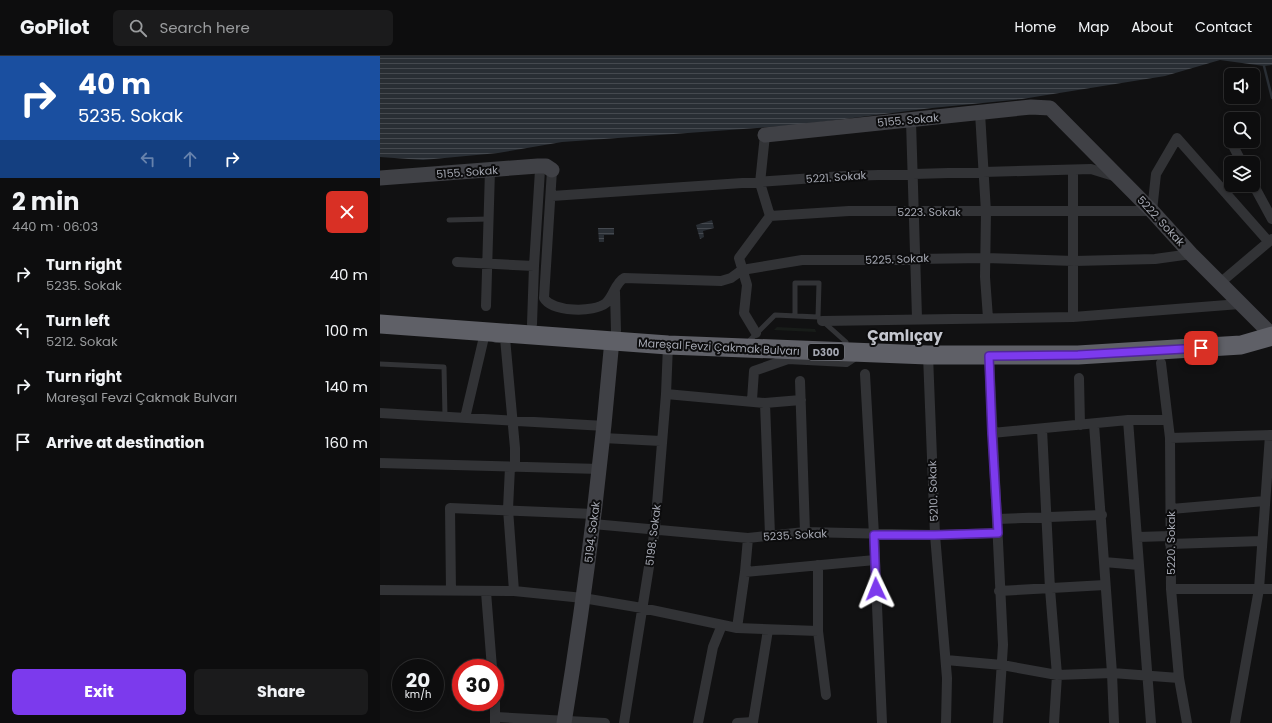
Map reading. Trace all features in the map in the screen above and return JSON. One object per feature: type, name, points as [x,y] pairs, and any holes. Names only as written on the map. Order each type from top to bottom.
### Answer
[{"type":"highway","name":"Mareşal Fevzi Çakmak Bulvarı","points":[[380,312],[532,324],[668,345],[806,356],[853,348],[1025,346],[1240,334],[1272,335]]},
{"type":"highway","name":"Mareşal Fevzi Çakmak Bulvarı","points":[[380,324],[614,336],[753,336],[928,355],[989,356],[1078,355],[1241,345],[1272,335]]},
{"type":"street","name":"5155. Sokak","points":[[765,135],[857,124],[911,121],[1031,107],[1050,108]]},
{"type":"street","name":"5222. Sokak","points":[[1050,108],[1152,211],[1191,254],[1272,335]]},
{"type":"street","points":[[980,113],[986,212],[985,258],[988,318]]},
{"type":"street","points":[[911,121],[915,212],[917,318]]},
{"type":"street","points":[[753,336],[744,314],[747,285],[739,258],[770,216],[760,183],[765,135]]},
{"type":"street","points":[[1152,211],[1156,174],[1177,138],[1270,240],[1220,283]]},
{"type":"street","name":"5155. Sokak","points":[[380,178],[490,170],[545,168]]},
{"type":"street","points":[[545,168],[552,196],[547,232],[544,298],[547,303],[569,309],[585,309],[605,304],[615,292]]},
{"type":"street","points":[[532,324],[540,174],[545,168]]},
{"type":"street","name":"5221. Sokak","points":[[552,196],[741,182],[760,183],[844,176],[1091,169],[1119,177]]},
{"type":"street","points":[[486,306],[490,170]]},
{"type":"street","points":[[1073,170],[1073,318]]},
{"type":"street","points":[[1257,192],[1272,219]]},
{"type":"street","name":"5223. Sokak","points":[[770,216],[849,211],[1152,211]]},
{"type":"street","name":"5225. Sokak","points":[[615,292],[619,281],[624,278],[721,281],[732,278],[742,270],[802,260],[985,258],[1074,261],[1155,259],[1191,254]]},
{"type":"street","points":[[457,262],[534,266]]},
{"type":"street","points":[[614,336],[615,292]]},
{"type":"street","points":[[820,319],[1073,318],[1240,304]]},
{"type":"street","points":[[380,330],[505,338],[512,420],[513,467],[508,509],[514,591]]},
{"type":"street","name":"5194. Sokak","points":[[564,721],[594,519],[614,336]]},
{"type":"street","points":[[465,418],[484,337]]},
{"type":"street","name":"5198. Sokak","points":[[624,723],[655,529],[666,394],[668,345]]},
{"type":"street","name":"5210. Sokak","points":[[928,355],[935,535],[946,660],[946,723]]},
{"type":"street","points":[[752,400],[754,371],[788,359],[806,356]]},
{"type":"street","points":[[989,356],[1003,645],[1001,653],[1002,665],[998,723]]},
{"type":"street","name":"5220. Sokak","points":[[1161,363],[1170,438],[1171,589],[1179,678],[1187,723]]},
{"type":"street","points":[[865,374],[882,723]]},
{"type":"street","points":[[1078,378],[1080,425]]},
{"type":"street","points":[[800,381],[806,532]]},
{"type":"street","points":[[666,394],[752,400],[765,403],[801,400]]},
{"type":"street","points":[[765,403],[770,535]]},
{"type":"street","points":[[380,413],[512,420],[661,441]]},
{"type":"street","points":[[992,433],[1128,420],[1167,420]]},
{"type":"street","points":[[1128,420],[1151,723]]},
{"type":"street","points":[[1094,424],[1102,515],[1114,723]]},
{"type":"street","points":[[1042,429],[1050,589],[1057,675],[1054,723]]},
{"type":"street","points":[[1170,438],[1271,435],[1258,589],[1235,723]]},
{"type":"street","points":[[380,463],[600,469]]},
{"type":"street","points":[[1171,509],[1265,501]]},
{"type":"street","name":"5235. Sokak","points":[[451,591],[450,508],[508,509],[594,519],[655,529],[748,538],[806,532],[874,535],[998,533]]},
{"type":"street","points":[[997,519],[1102,515]]},
{"type":"street","points":[[1138,537],[1170,540],[1262,541]]},
{"type":"street","points":[[737,628],[748,538]]},
{"type":"street","points":[[745,572],[875,560]]},
{"type":"street","points":[[1104,562],[1139,565]]},
{"type":"street","points":[[818,565],[818,631],[826,695]]},
{"type":"street","points":[[1000,591],[1105,585]]},
{"type":"street","points":[[1171,589],[1272,589]]},
{"type":"street","points":[[380,590],[486,592],[514,591],[583,598],[642,608],[737,628],[818,631]]},
{"type":"street","points":[[486,592],[491,659]]},
{"type":"street","points":[[698,723],[713,647],[722,625]]},
{"type":"street","points":[[737,723],[753,722],[768,630]]},
{"type":"street","points":[[946,660],[1002,665],[1057,675],[1112,673],[1179,678]]},
{"type":"street","points":[[496,720],[605,723]]},
{"type":"lane","points":[[449,220],[489,219]]},
{"type":"lane","points":[[795,316],[795,283],[819,283],[820,319]]},
{"type":"lane","points":[[753,336],[775,315],[795,316],[820,319],[853,348]]},
{"type":"lane","points":[[380,364],[444,367],[445,417]]},
{"type":"shaded area","points":[[380,56],[1272,56],[1272,65],[1264,66],[1220,60],[1165,76],[1022,99],[932,108],[797,125],[562,142],[498,153],[423,160],[380,157]]},
{"type":"shaded area","points":[[712,220],[714,228],[703,231],[704,237],[700,239],[696,225]]},
{"type":"shaded area","points":[[598,228],[614,228],[614,235],[604,235],[604,242],[599,242]]},
{"type":"shaded area","points":[[777,327],[815,329],[816,332],[774,330]]},
{"type":"waterway","points":[[1264,66],[1272,98]]},
{"type":"district","name":"Çamlıçay","points":[[905,336]]},
{"type":"route","points":[[876,589],[874,535],[998,533],[989,356],[1078,355],[1201,348]]}]
